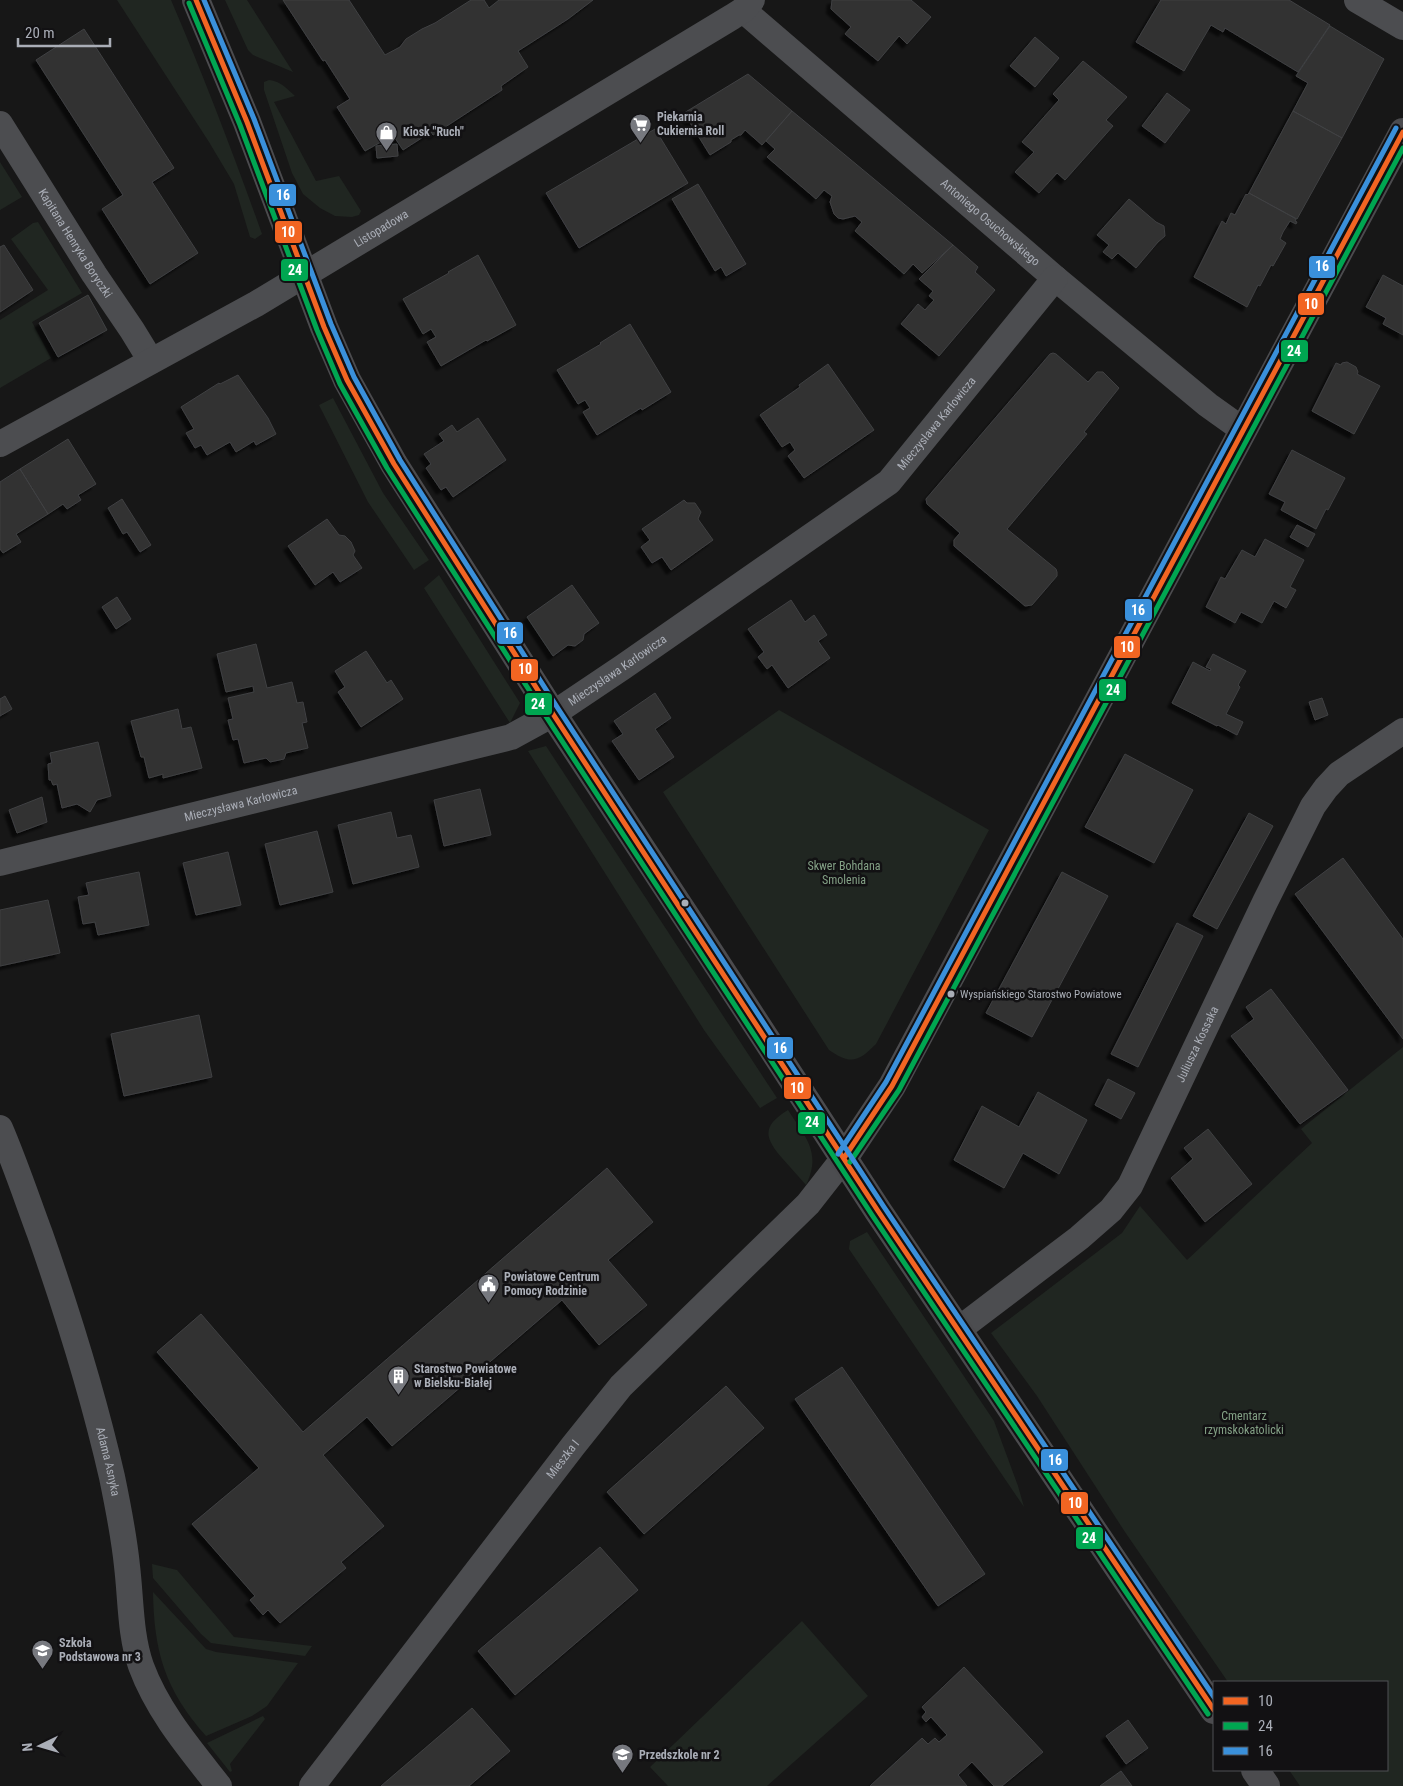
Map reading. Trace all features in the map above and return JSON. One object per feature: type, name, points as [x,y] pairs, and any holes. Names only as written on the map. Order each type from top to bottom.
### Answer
[{"type":"street","points":[[196,0],[247,122],[304,275],[348,380],[394,464],[553,714],[844,1158],[1213,1709]]},
{"type":"street","points":[[1357,0],[1403,26]]},
{"type":"street","name":"Listopadowa","points":[[0,444],[256,304],[748,5]]},
{"type":"street","name":"Antoniego Osuchowskiego","points":[[748,5],[1055,278],[1208,405],[1243,430]]},
{"type":"street","name":"Kapitana Henryka Boryczki","points":[[0,124],[151,361]]},
{"type":"street","points":[[844,1158],[892,1086],[1403,132]]},
{"type":"street","name":"Mieczysława Karłowicza","points":[[0,863],[511,737],[553,714],[889,482],[1055,278]]},
{"type":"street","name":"Juliusza Kossaka","points":[[958,1330],[1079,1238],[1111,1210],[1130,1186],[1265,902],[1313,806],[1339,774],[1403,731]]},
{"type":"street","name":"Adama Asnyka","points":[[0,1128],[13,1158],[51,1265],[90,1391],[119,1515],[127,1564],[134,1636],[141,1665],[153,1694],[167,1717],[219,1786]]},
{"type":"street","name":"Mieszka I","points":[[312,1786],[621,1386],[808,1204],[844,1158]]},
{"type":"street","points":[[1256,1771],[1266,1786]]},
{"type":"green space","points":[[117,0],[171,0],[241,175],[262,234],[255,239],[250,237],[234,184]]},
{"type":"green space","points":[[225,0],[247,0],[293,72],[253,55],[248,50]]},
{"type":"green space","points":[[269,80],[280,84],[295,96],[274,102],[316,181],[339,176],[361,211],[359,215],[352,217],[335,216],[320,208],[303,194],[292,173],[264,90],[264,82]]},
{"type":"green space","points":[[0,162],[22,197],[0,210]]},
{"type":"green space","points":[[38,222],[82,293],[32,322],[51,358],[0,388],[0,320],[48,290],[11,239],[33,223]]},
{"type":"green space","points":[[333,398],[383,493],[429,560],[414,570],[368,502],[319,405]]},
{"type":"green space","points":[[439,575],[520,703],[510,723],[424,588]]},
{"type":"green space","name":"Skwer Bohdana Smolenia","points":[[779,710],[989,830],[876,1044],[859,1058],[843,1058],[829,1050],[663,792]]},
{"type":"green space","points":[[546,746],[777,1098],[760,1108],[704,1030],[528,751]]},
{"type":"green space","name":"Cmentarz rzymskokatolicki","points":[[1403,1047],[1403,1786],[1300,1786],[1290,1771],[1388,1771],[1388,1681],[1227,1681],[1125,1532],[1037,1396],[991,1333],[1122,1233],[1140,1206],[1187,1260],[1312,1143],[1301,1129]]},
{"type":"green space","points":[[788,1110],[805,1137],[812,1154],[811,1173],[806,1185],[776,1151],[769,1138],[768,1132],[774,1121]]},
{"type":"green space","points":[[867,1232],[994,1421],[1024,1507],[849,1249],[850,1241]]},
{"type":"green space","points":[[152,1564],[177,1570],[234,1637],[312,1646],[305,1656],[211,1643],[153,1578]]},
{"type":"green space","points":[[153,1592],[206,1649],[298,1663],[267,1706],[252,1716],[206,1736],[181,1703],[164,1669],[156,1633]]},
{"type":"green space","points":[[802,1621],[868,1696],[767,1786],[668,1786],[650,1767]]},
{"type":"green space","points":[[263,1716],[265,1719],[230,1764],[232,1771],[230,1772],[207,1743]]},
{"type":"building","points":[[283,0],[349,0],[385,55],[400,47],[406,39],[471,0],[484,0],[489,8],[499,0],[593,0],[568,19],[518,51],[528,67],[501,86],[502,90],[433,135],[431,132],[403,150],[393,135],[365,151],[337,107],[350,99]]},
{"type":"building","points":[[832,0],[911,0],[931,17],[907,44],[899,36],[878,61],[845,34],[851,27],[831,9]]},
{"type":"building","points":[[1161,0],[1289,0],[1330,25],[1298,72],[1225,28],[1223,32],[1211,25],[1184,71],[1136,42]]},
{"type":"building","points":[[1330,26],[1384,59],[1342,138],[1293,111],[1308,83],[1296,76]]},
{"type":"building","points":[[84,29],[174,168],[152,182],[198,253],[150,284],[102,209],[123,195],[36,60]]},
{"type":"building","points":[[1035,37],[1059,58],[1035,87],[1010,66]]},
{"type":"building","points":[[1083,61],[1127,97],[1106,120],[1113,126],[1065,180],[1057,173],[1039,193],[1015,172],[1034,152],[1022,142],[1059,100],[1053,94]]},
{"type":"building","points":[[748,74],[792,111],[762,145],[745,130],[741,135],[710,155],[684,113]]},
{"type":"building","points":[[1167,93],[1190,110],[1165,143],[1142,126]]},
{"type":"building","points":[[792,111],[953,245],[922,273],[913,264],[904,274],[855,231],[862,222],[855,216],[843,219],[838,218],[834,214],[830,202],[832,196],[824,190],[816,199],[767,157],[775,149],[766,141]]},
{"type":"building","points":[[1293,111],[1342,138],[1297,219],[1249,193]]},
{"type":"building","points":[[655,129],[688,183],[579,248],[546,193]]},
{"type":"building","name":"Kiosk \"Ruch\"","points":[[397,144],[398,156],[377,158],[376,146]]},
{"type":"building","points":[[698,184],[746,264],[726,276],[721,267],[715,271],[672,199]]},
{"type":"building","points":[[1249,193],[1296,219],[1295,221],[1297,222],[1296,224],[1290,221],[1283,232],[1280,239],[1286,243],[1260,286],[1258,285],[1247,307],[1194,277],[1222,221],[1226,224],[1231,213],[1235,215],[1246,194]]},
{"type":"building","points":[[1129,199],[1156,222],[1164,226],[1165,236],[1136,268],[1118,253],[1112,259],[1103,252],[1109,245],[1097,235]]},
{"type":"building","points":[[4,245],[33,290],[0,312],[0,247]]},
{"type":"building","points":[[953,245],[978,267],[975,272],[995,290],[939,356],[901,324],[918,304],[925,310],[934,300],[929,296],[933,291],[919,279]]},
{"type":"building","points":[[478,255],[516,325],[441,366],[427,342],[436,337],[431,329],[423,334],[403,299]]},
{"type":"building","points":[[1383,275],[1403,286],[1403,335],[1383,324],[1386,318],[1366,307]]},
{"type":"building","points":[[88,295],[107,330],[58,357],[39,323]]},
{"type":"building","points":[[630,324],[671,392],[597,435],[583,412],[590,408],[585,400],[578,404],[557,370]]},
{"type":"building","points":[[1053,353],[1088,382],[1097,372],[1103,372],[1119,388],[1084,432],[1087,434],[1007,529],[1056,569],[1057,572],[1057,576],[1032,605],[1025,606],[954,546],[954,540],[960,533],[927,504],[926,499],[1050,354]]},
{"type":"building","points":[[1347,362],[1356,367],[1357,374],[1380,386],[1354,434],[1312,411],[1336,363],[1341,365]]},
{"type":"building","points":[[828,364],[874,430],[804,478],[788,456],[795,450],[790,442],[782,447],[760,415],[800,387],[799,385]]},
{"type":"building","points":[[238,375],[268,418],[276,434],[256,445],[254,441],[236,452],[230,442],[207,455],[201,445],[195,448],[186,433],[194,429],[181,407],[219,383]]},
{"type":"building","points":[[478,418],[506,460],[453,497],[446,487],[441,490],[426,468],[431,464],[424,454],[444,441],[439,434],[452,425],[457,432]]},
{"type":"building","points":[[68,439],[96,484],[78,495],[81,500],[67,509],[63,504],[48,514],[20,469]]},
{"type":"building","points":[[1292,450],[1345,478],[1316,529],[1281,510],[1285,502],[1269,494]]},
{"type":"building","points":[[20,469],[48,514],[16,534],[21,542],[3,553],[0,549],[0,482]]},
{"type":"building","points":[[122,499],[151,545],[140,552],[127,532],[123,534],[108,508]]},
{"type":"building","points":[[684,500],[687,503],[695,503],[701,512],[698,519],[713,540],[671,570],[662,557],[652,563],[641,547],[650,540],[642,529]]},
{"type":"building","points":[[327,519],[339,535],[345,536],[351,542],[355,551],[353,555],[362,568],[340,582],[333,572],[315,585],[288,546]]},
{"type":"building","points":[[1297,525],[1315,534],[1308,547],[1290,537]]},
{"type":"building","points":[[1265,539],[1304,560],[1290,587],[1296,590],[1286,608],[1274,601],[1262,623],[1241,612],[1235,623],[1206,607],[1221,577],[1225,579],[1242,550],[1255,557]]},
{"type":"building","points":[[572,585],[599,623],[584,634],[583,640],[575,646],[568,645],[553,656],[527,617]]},
{"type":"building","points":[[117,597],[131,619],[116,629],[102,607]]},
{"type":"building","points":[[791,600],[805,622],[814,615],[827,635],[818,641],[830,658],[788,688],[772,665],[767,669],[758,657],[764,652],[748,629]]},
{"type":"building","points":[[256,644],[267,688],[292,682],[297,703],[303,702],[307,722],[302,723],[308,748],[286,753],[284,759],[270,762],[266,758],[244,763],[238,739],[233,740],[228,720],[233,719],[228,698],[254,692],[253,686],[226,692],[217,654]]},
{"type":"building","points":[[366,651],[387,683],[391,680],[403,699],[361,727],[338,692],[345,687],[335,671]]},
{"type":"building","points":[[1213,654],[1246,671],[1226,714],[1243,722],[1237,735],[1172,703],[1193,662],[1210,671],[1211,669],[1206,667]]},
{"type":"building","points":[[655,693],[671,718],[655,729],[674,757],[639,780],[612,741],[623,734],[614,721]]},
{"type":"building","points":[[5,696],[12,709],[0,716],[0,699]]},
{"type":"building","points":[[1322,698],[1328,715],[1315,720],[1309,702]]},
{"type":"building","points":[[178,709],[182,729],[191,727],[202,768],[163,778],[163,774],[149,778],[144,757],[141,757],[131,721]]},
{"type":"building","points":[[98,742],[111,796],[97,800],[90,812],[77,804],[62,808],[57,784],[53,785],[51,780],[49,780],[48,764],[52,763],[50,753]]},
{"type":"building","points":[[1125,754],[1193,790],[1154,863],[1085,827]]},
{"type":"building","points":[[480,789],[491,835],[444,846],[434,800]]},
{"type":"building","points":[[42,797],[47,822],[17,833],[9,810]]},
{"type":"building","points":[[391,812],[397,838],[411,835],[419,867],[353,884],[338,825]]},
{"type":"building","points":[[1249,813],[1273,826],[1217,929],[1193,916]]},
{"type":"building","points":[[317,831],[333,892],[280,905],[265,844]]},
{"type":"building","points":[[228,852],[241,905],[196,915],[183,863]]},
{"type":"building","points":[[1343,858],[1403,939],[1403,1039],[1295,894]]},
{"type":"building","points":[[139,872],[149,925],[98,935],[95,922],[83,924],[78,897],[89,895],[86,883]]},
{"type":"building","points":[[1062,872],[1108,896],[1032,1037],[986,1013]]},
{"type":"building","points":[[48,900],[60,953],[0,966],[0,910]]},
{"type":"building","points":[[1177,923],[1203,936],[1138,1067],[1111,1054]]},
{"type":"building","points":[[1271,989],[1348,1090],[1300,1124],[1231,1036],[1254,1019],[1246,1007]]},
{"type":"building","points":[[199,1015],[212,1077],[124,1096],[111,1034]]},
{"type":"building","points":[[1108,1079],[1135,1093],[1121,1119],[1095,1105]]},
{"type":"building","points":[[1038,1092],[1087,1120],[1059,1174],[1023,1153],[1004,1188],[954,1160],[982,1106],[1019,1127]]},
{"type":"building","points":[[1208,1129],[1252,1184],[1205,1222],[1171,1178],[1193,1159],[1184,1148]]},
{"type":"building","name":"Starostwo Powiatowe w Bielsku-Białej","points":[[607,1168],[653,1222],[608,1260],[647,1305],[599,1345],[562,1300],[392,1446],[367,1417],[323,1455],[384,1526],[341,1562],[346,1568],[280,1623],[268,1610],[263,1615],[250,1600],[255,1596],[192,1524],[259,1468],[157,1352],[201,1314],[303,1432]]},
{"type":"building","points":[[842,1367],[985,1574],[938,1606],[795,1399]]},
{"type":"building","points":[[726,1386],[764,1428],[644,1534],[607,1492]]},
{"type":"building","points":[[600,1547],[638,1590],[515,1695],[478,1651]]},
{"type":"building","points":[[964,1667],[1043,1752],[1002,1786],[994,1786],[972,1762],[958,1775],[967,1786],[870,1786],[922,1738],[928,1744],[935,1738],[939,1742],[947,1735],[931,1717],[926,1722],[922,1717],[926,1712],[922,1707]]},
{"type":"building","points":[[472,1708],[510,1751],[469,1786],[381,1786]]},
{"type":"building","points":[[1128,1720],[1148,1748],[1126,1764],[1106,1736]]},
{"type":"building","points":[[1121,1771],[1132,1786],[1100,1786]]},
{"type":"transit line","name":"10","points":[[196,0],[247,122],[324,327],[347,380],[394,464],[553,714],[878,1211],[1213,1709]]},
{"type":"transit line","name":"16","points":[[204,0],[254,119],[331,324],[354,377],[400,460],[559,710],[884,1207],[1213,1696]]},
{"type":"transit line","name":"24","points":[[189,3],[240,125],[317,330],[340,384],[387,468],[547,718],[872,1215],[1208,1714]]},
{"type":"transit line","name":"16","points":[[838,1154],[886,1082],[1396,128]]},
{"type":"transit line","name":"10","points":[[844,1158],[892,1086],[1403,132]]},
{"type":"transit line","name":"24","points":[[850,1162],[899,1090],[1403,148]]},
{"type":"place","name":"Piekarnia Cukiernia Roll","points":[[641,143]]},
{"type":"place","name":"Kiosk \"Ruch\"","points":[[387,151]]},
{"type":"place","name":"Wyspiańskiego Starostwo Powiatowe","points":[[951,994]]},
{"type":"place","name":"Powiatowe Centrum Pomocy Rodzinie","points":[[488,1303]]},
{"type":"place","name":"Starostwo Powiatowe w Bielsku-Białej","points":[[398,1395]]},
{"type":"place","name":"Szkoła Podstawowa nr 3","points":[[43,1669]]},
{"type":"place","name":"Przedszkole nr 2","points":[[623,1774]]}]
